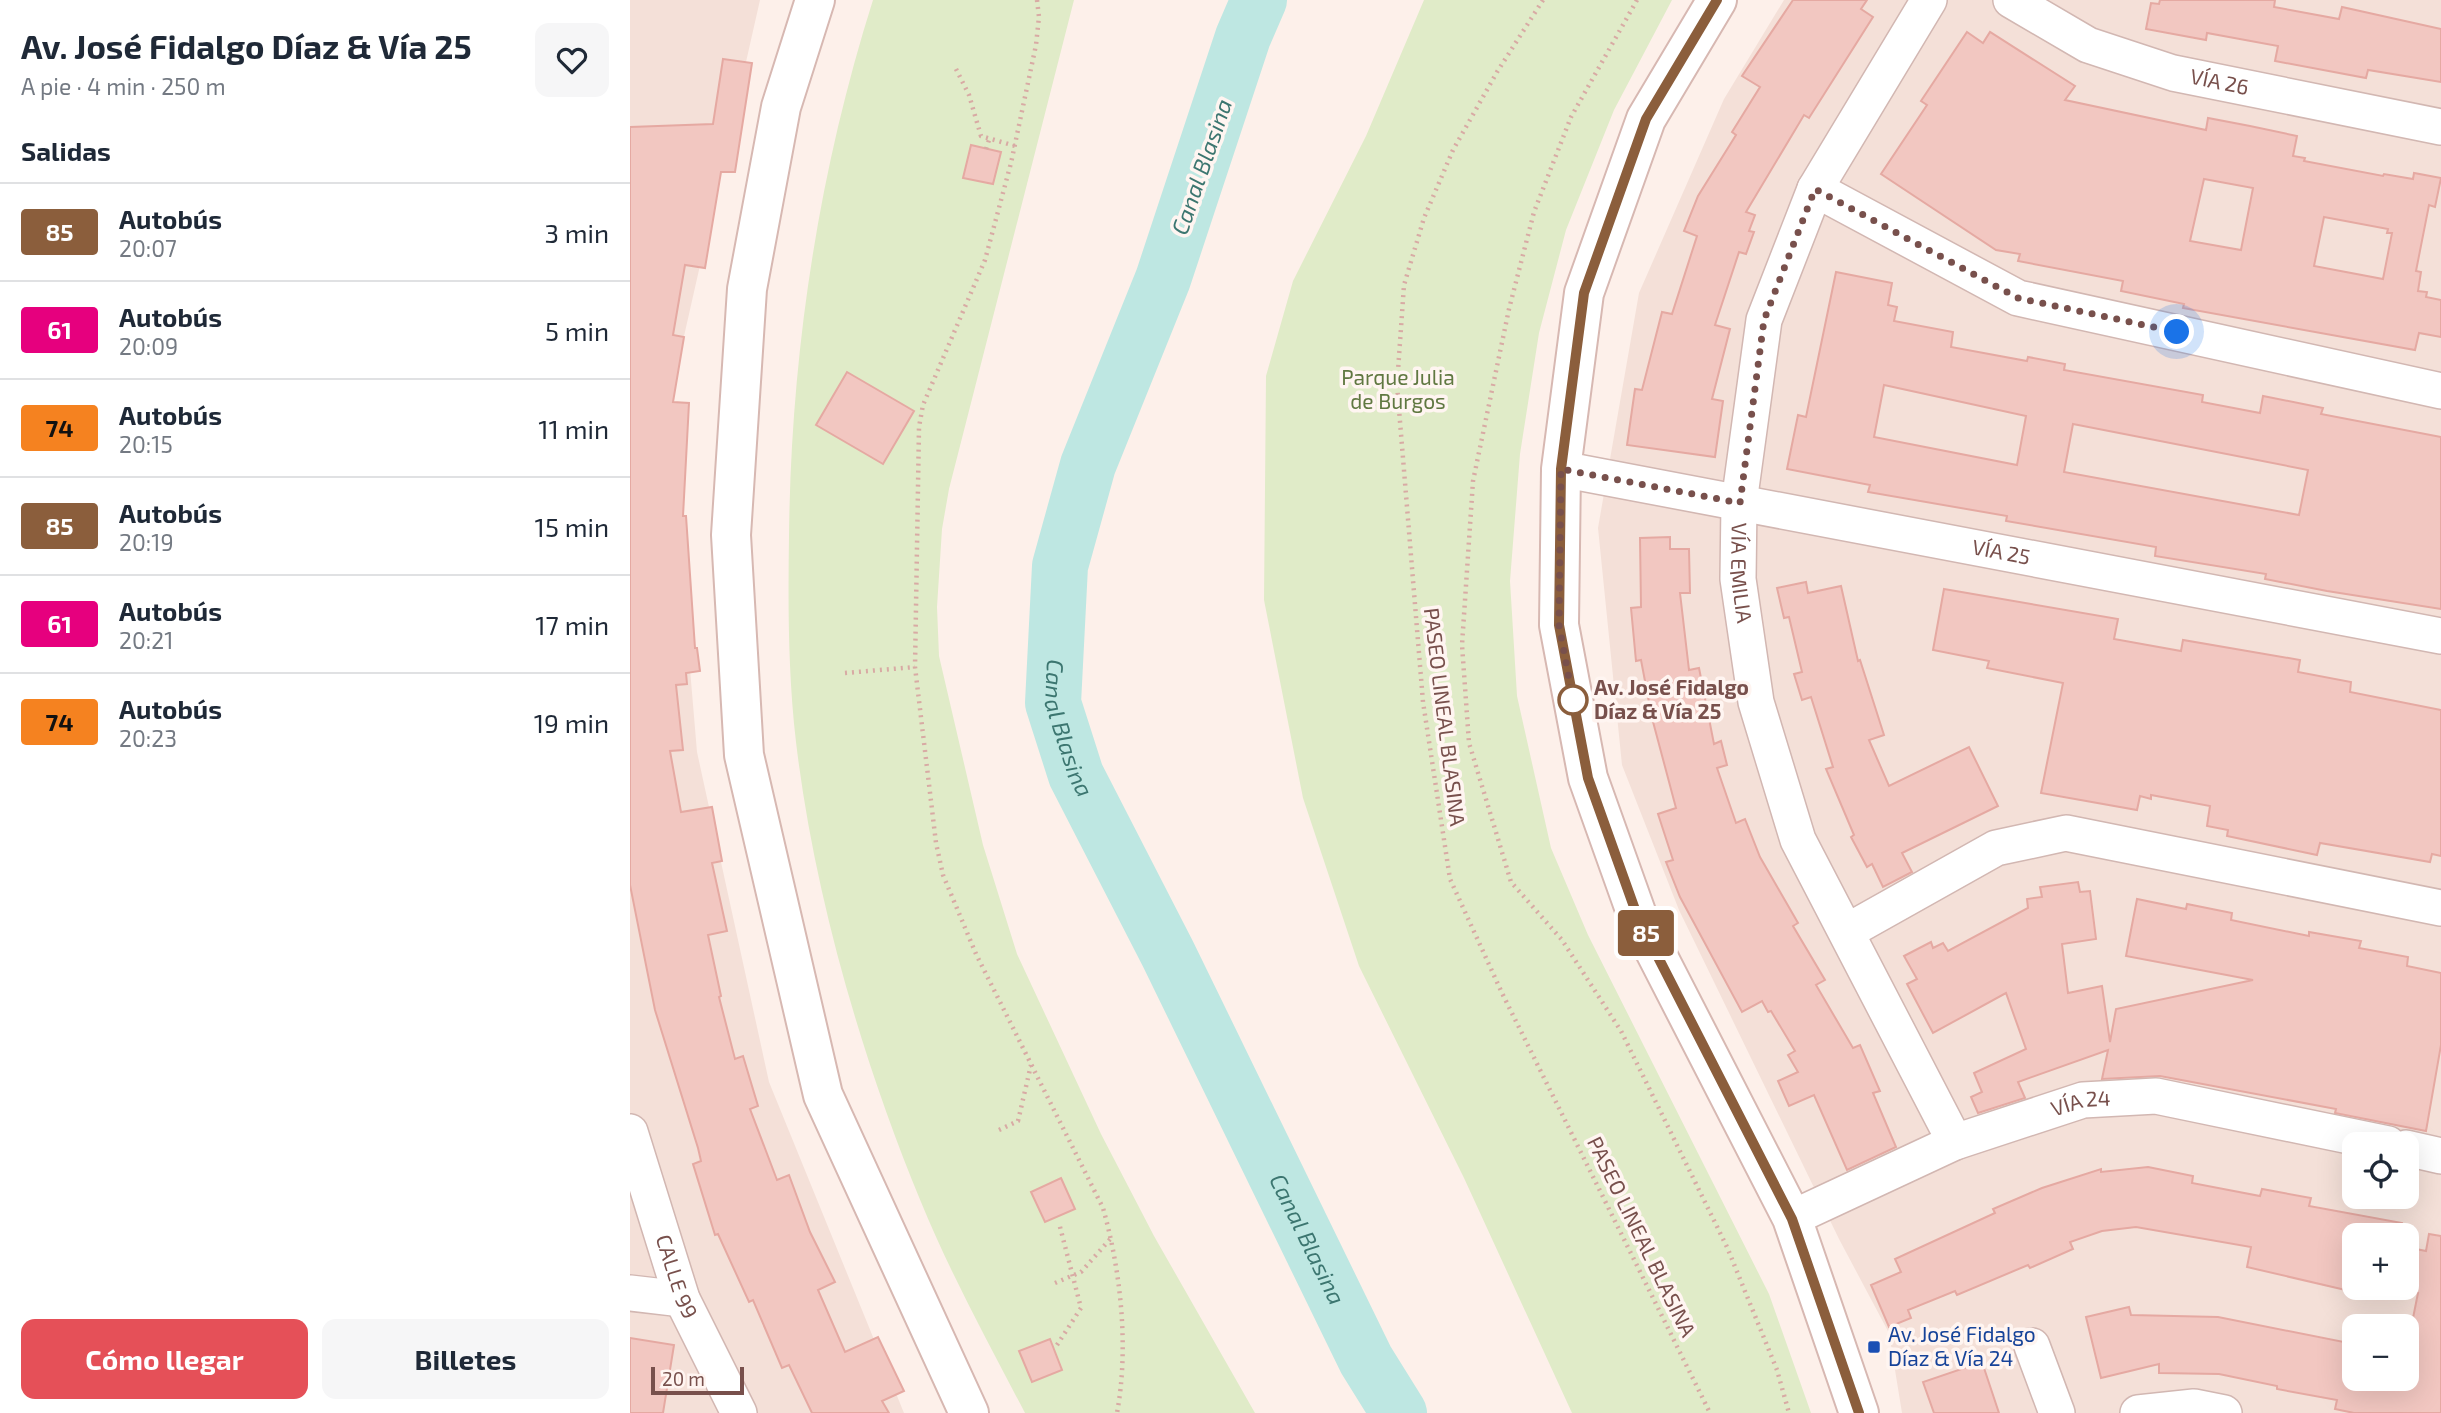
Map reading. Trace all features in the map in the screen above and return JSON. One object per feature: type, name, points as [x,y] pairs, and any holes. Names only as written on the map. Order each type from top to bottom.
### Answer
[{"type":"street","points":[[815,0],[781,107],[747,289],[731,535],[744,755],[823,1095],[969,1413]]},
{"type":"street","points":[[1717,0],[1646,119],[1584,293],[1561,469],[1559,625],[1588,778],[1638,918],[1792,1219],[1859,1413]]},
{"type":"street","name":"VÍA EMILIA","points":[[1929,0],[1815,189],[1764,320],[1740,503],[1738,579],[1756,702],[1798,840],[1848,931],[1955,1142]]},
{"type":"street","name":"VÍA 26","points":[[2011,0],[2088,45],[2173,73],[2441,127]]},
{"type":"street","points":[[1815,189],[2018,298],[2441,391]]},
{"type":"street","name":"VÍA 25","points":[[1561,469],[2441,636]]},
{"type":"street","points":[[1848,931],[1996,848],[2066,833],[2441,908]]},
{"type":"street","name":"VÍA 24","points":[[1792,1219],[1955,1142],[2082,1100],[2156,1096],[2342,1134]]},
{"type":"street","name":"CALLE 99","points":[[630,1132],[682,1299],[739,1413]]},
{"type":"street","points":[[2419,1151],[2441,1156]]},
{"type":"street","points":[[630,1293],[682,1299]]},
{"type":"street","points":[[2032,1346],[2057,1413]]},
{"type":"street","points":[[2138,1413],[2194,1407],[2224,1413]]},
{"type":"path","points":[[1037,0],[1040,17],[1036,45],[1015,146],[977,283],[933,376],[923,404],[919,427],[915,667],[936,843],[943,875],[976,954],[1092,1183],[1111,1237],[1121,1346],[1121,1389],[1117,1413]]},
{"type":"path","name":"PASEO LINEAL BLASINA","points":[[1543,0],[1497,72],[1453,150],[1424,218],[1404,285],[1397,385],[1423,702],[1450,879],[1502,993],[1710,1413]]},
{"type":"path","points":[[956,69],[969,94],[977,128],[989,140],[1015,146]]},
{"type":"path","points":[[986,149],[989,140]]},
{"type":"path","points":[[845,673],[915,667]]},
{"type":"path","points":[[999,1130],[1018,1121],[1032,1064]]},
{"type":"path","points":[[1057,1345],[1081,1308],[1059,1223]]},
{"type":"path","points":[[1055,1283],[1085,1268],[1111,1237]]},
{"type":"shaded area","points":[[630,0],[760,0],[668,407],[697,752],[769,1082],[904,1413],[630,1413]]},
{"type":"shaded area","points":[[1784,0],[2441,0],[2441,1413],[1902,1413],[1889,1333],[1839,1239],[1679,910],[1622,765],[1598,528],[1639,293],[1724,99]]},
{"type":"green space","points":[[873,0],[1074,0],[949,489],[942,529],[937,607],[939,656],[983,845],[1017,954],[1101,1134],[1154,1236],[1255,1413],[1025,1413],[958,1283],[921,1202],[879,1092],[843,976],[815,858],[796,742],[789,639],[791,468],[795,400],[811,265],[837,132]]},
{"type":"green space","name":"Parque Julia de Burgos","points":[[1424,0],[1672,0],[1614,110],[1566,230],[1539,333],[1520,454],[1510,581],[1517,696],[1551,848],[1588,935],[1769,1294],[1811,1413],[1572,1413],[1464,1178],[1359,966],[1303,798],[1264,600],[1266,376],[1293,281],[1366,136]]},
{"type":"building","points":[[1793,0],[1867,0],[1861,9],[1873,17],[1809,118],[1804,115],[1746,212],[1755,215],[1749,231],[1754,232],[1746,254],[1739,252],[1715,325],[1730,329],[1712,399],[1723,401],[1715,457],[1627,445],[1635,389],[1642,390],[1662,312],[1672,314],[1697,236],[1684,231],[1698,196],[1736,135],[1732,132],[1760,87],[1742,76]]},
{"type":"building","points":[[2160,0],[2275,0],[2274,7],[2339,19],[2342,7],[2441,29],[2441,82],[2368,70],[2366,78],[2275,61],[2278,46],[2207,33],[2206,40],[2146,29],[2151,3],[2159,4]]},
{"type":"building","points":[[1967,32],[1983,43],[1990,32],[2075,86],[2065,100],[2206,130],[2208,118],[2250,126],[2297,136],[2293,156],[2305,158],[2304,161],[2383,176],[2413,179],[2414,173],[2441,178],[2435,207],[2429,205],[2416,271],[2421,272],[2418,291],[2427,292],[2426,297],[2441,300],[2441,337],[2419,333],[2415,350],[2183,308],[2184,304],[2121,291],[2123,281],[2018,261],[2020,254],[1996,250],[1881,174],[1927,105],[1921,101]],"holes":[[[2204,179],[2253,188],[2241,250],[2190,241]],[[2324,217],[2388,229],[2387,233],[2392,233],[2383,279],[2314,266]]]},
{"type":"building","points":[[723,59],[752,63],[735,172],[721,172],[705,268],[685,265],[673,335],[684,337],[673,402],[689,403],[683,516],[686,516],[695,648],[700,671],[686,673],[687,684],[676,685],[683,750],[670,751],[681,812],[712,807],[722,861],[712,863],[727,931],[708,935],[721,996],[719,997],[735,1059],[743,1056],[758,1106],[750,1109],[777,1180],[789,1175],[810,1232],[835,1282],[818,1290],[845,1352],[878,1337],[904,1391],[882,1401],[889,1413],[812,1413],[789,1365],[782,1368],[753,1300],[749,1302],[718,1234],[715,1235],[693,1164],[701,1161],[698,1148],[655,1010],[630,885],[630,127],[713,124]]},
{"type":"building","points":[[971,145],[1001,152],[993,184],[963,178]]},
{"type":"building","points":[[1836,272],[1892,283],[1888,305],[1897,307],[1894,321],[1953,332],[1951,347],[2027,361],[2028,357],[2065,364],[2064,370],[2203,395],[2202,402],[2260,413],[2263,396],[2323,408],[2321,414],[2441,437],[2441,609],[2327,591],[2265,579],[2266,574],[2155,556],[2156,547],[2006,521],[2007,516],[1868,492],[1870,485],[1787,469],[1798,415],[1806,417]],"holes":[[[1884,385],[2026,416],[2017,465],[1874,437]],[[2073,424],[2308,470],[2299,515],[2064,472]]]},
{"type":"building","points":[[847,372],[914,411],[883,464],[816,425]]},
{"type":"building","points":[[1670,537],[1670,549],[1689,549],[1690,593],[1680,593],[1689,670],[1699,668],[1714,744],[1721,741],[1727,765],[1717,768],[1736,823],[1745,819],[1760,857],[1798,923],[1793,926],[1825,980],[1816,985],[1853,1048],[1860,1045],[1880,1091],[1873,1093],[1896,1147],[1847,1170],[1814,1095],[1789,1106],[1778,1081],[1798,1072],[1788,1055],[1795,1051],[1762,1001],[1742,1012],[1680,897],[1666,862],[1673,860],[1658,814],[1676,808],[1652,718],[1641,660],[1636,661],[1631,608],[1641,607],[1640,538]]},
{"type":"building","points":[[1806,582],[1808,593],[1841,586],[1858,661],[1860,660],[1884,735],[1869,740],[1889,786],[1969,747],[1998,806],[1902,853],[1912,872],[1883,887],[1872,864],[1867,867],[1851,837],[1854,835],[1826,769],[1833,767],[1811,697],[1802,700],[1794,674],[1802,672],[1789,617],[1784,618],[1777,588]]},
{"type":"building","points":[[1944,589],[2118,619],[2114,639],[2181,651],[2183,640],[2300,660],[2298,672],[2351,682],[2350,692],[2441,710],[2441,856],[2432,854],[2430,862],[2320,843],[2317,855],[2227,836],[2228,830],[2207,826],[2210,806],[2151,795],[2151,799],[2140,796],[2137,810],[2041,793],[2063,683],[1987,668],[1989,661],[1933,650]]},
{"type":"building","points":[[2078,882],[2080,892],[2090,891],[2096,939],[2062,944],[2068,993],[2102,986],[2110,1042],[2116,1009],[2253,980],[2126,956],[2137,899],[2186,909],[2187,904],[2232,913],[2231,920],[2309,936],[2309,932],[2361,941],[2359,948],[2408,957],[2407,966],[2441,973],[2441,1045],[2426,1131],[2335,1113],[2336,1109],[2160,1076],[2102,1079],[2108,1050],[2018,1082],[2025,1098],[1978,1113],[1971,1097],[1982,1092],[1974,1073],[2026,1049],[2006,993],[1933,1033],[1907,984],[1917,979],[1904,956],[1931,942],[1933,948],[1943,943],[1948,951],[2028,908],[2027,899],[2042,897],[2040,887]]},
{"type":"building","points":[[2148,1167],[2193,1176],[2192,1183],[2260,1196],[2262,1189],[2311,1198],[2309,1206],[2402,1223],[2342,1223],[2342,1289],[2247,1267],[2251,1247],[2136,1227],[2102,1231],[2070,1242],[2073,1249],[1957,1295],[1955,1291],[1908,1310],[1911,1318],[1889,1327],[1871,1285],[1901,1272],[1895,1259],[1995,1213],[1993,1209],[2042,1188],[2101,1169],[2101,1172]]},
{"type":"building","points":[[1061,1178],[1075,1209],[1045,1222],[1031,1192]]},
{"type":"building","points":[[2429,1234],[2441,1236],[2441,1413],[2354,1413],[2335,1409],[2337,1400],[2277,1389],[2277,1386],[2219,1374],[2159,1373],[2159,1364],[2101,1378],[2086,1317],[2129,1307],[2131,1315],[2218,1317],[2342,1342],[2342,1391],[2419,1391],[2419,1314],[2414,1314],[2417,1300],[2419,1300],[2419,1250],[2426,1251]]},
{"type":"building","points":[[630,1338],[674,1345],[663,1413],[630,1413]]},
{"type":"building","points":[[1050,1339],[1062,1370],[1032,1382],[1019,1351]]},
{"type":"building","points":[[1982,1362],[1999,1413],[1934,1413],[1923,1382]]},
{"type":"waterway","name":"Canal Blasina","points":[[1259,0],[1243,37],[1163,279],[1088,465],[1060,566],[1053,703],[1076,775],[1168,954],[1366,1360],[1399,1413]]},
{"type":"bus line","name":"85","points":[[1717,0],[1646,119],[1584,293],[1561,469],[1559,625],[1588,778],[1638,918],[1792,1219],[1859,1413]]},
{"type":"place","name":"Av. José Fidalgo Díaz & Vía 25","points":[[1573,700]]},
{"type":"place","name":"Av. José Fidalgo Díaz & Vía 24","points":[[1874,1347]]},
{"type":"route","points":[[1573,700],[1559,625],[1561,469],[1740,503],[1764,320],[1815,189],[2018,298],[2177,332]]}]
